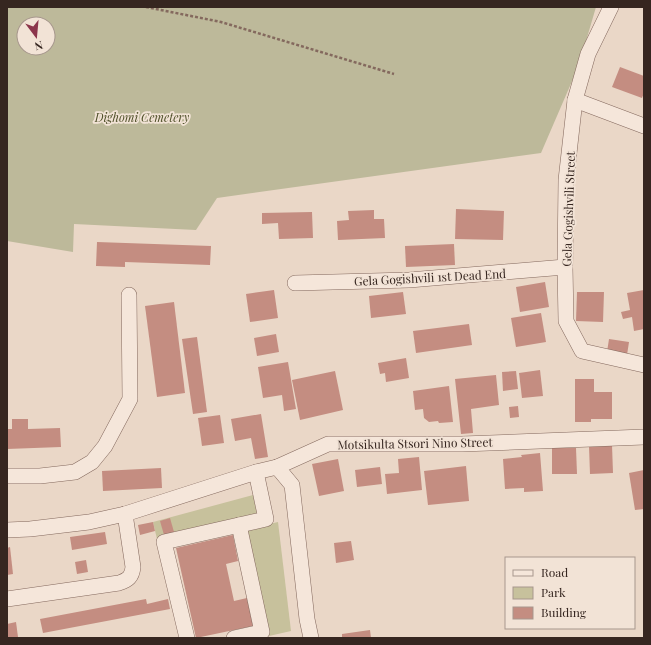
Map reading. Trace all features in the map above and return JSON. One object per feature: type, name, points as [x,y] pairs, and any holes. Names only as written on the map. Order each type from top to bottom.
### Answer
[{"type":"street","name":"Gela Gogishvili Street","points":[[611,7],[588,54],[575,100],[566,180],[566,321],[582,351],[644,365]]},
{"type":"street","points":[[575,100],[644,126]]},
{"type":"street","name":"Gela Gogishvili 1st Dead End","points":[[295,283],[410,280],[565,267]]},
{"type":"street","points":[[7,476],[40,476],[75,472],[92,462],[105,446],[130,398],[129,295]]},
{"type":"street","name":"Motsikulta Stsori Nino Street","points":[[7,530],[30,529],[89,522],[125,514],[256,472],[277,467],[328,444],[462,444],[644,437]]},
{"type":"street","points":[[277,467],[292,485],[311,638]]},
{"type":"street","points":[[187,638],[164,542],[266,519],[256,472]]},
{"type":"street","points":[[7,599],[119,583],[128,580],[132,574],[133,567],[125,514]]},
{"type":"street","points":[[234,638],[262,632],[239,525]]},
{"type":"path","points":[[146,7],[221,22],[394,74]]},
{"type":"green space","name":"Dighomi Cemetery","points":[[7,7],[596,7],[579,65],[541,153],[217,198],[196,230],[74,224],[73,252],[7,241]]},
{"type":"green space","points":[[253,495],[258,515],[157,539],[153,522]]},
{"type":"green space","points":[[278,522],[291,631],[269,636],[246,532],[247,529]]},
{"type":"building","points":[[620,67],[644,76],[644,93],[642,98],[612,87]]},
{"type":"building","points":[[456,209],[504,211],[503,240],[455,239]]},
{"type":"building","points":[[374,210],[374,219],[384,219],[385,238],[338,240],[337,221],[349,220],[348,211]]},
{"type":"building","points":[[312,212],[313,238],[279,239],[278,223],[262,224],[262,213]]},
{"type":"building","points":[[97,242],[211,246],[210,265],[125,262],[125,267],[96,266]]},
{"type":"building","points":[[454,244],[455,265],[406,267],[405,246]]},
{"type":"building","points":[[545,282],[549,307],[520,312],[516,287]]},
{"type":"building","points":[[274,290],[278,318],[250,322],[246,294]]},
{"type":"building","points":[[644,290],[644,329],[634,331],[632,317],[623,319],[621,312],[630,310],[627,293]]},
{"type":"building","points":[[403,292],[406,314],[371,318],[369,296]]},
{"type":"building","points":[[577,292],[604,292],[603,322],[576,321]]},
{"type":"building","points":[[174,302],[185,393],[157,397],[145,306]]},
{"type":"building","points":[[541,313],[546,342],[516,347],[511,318]]},
{"type":"building","points":[[469,324],[472,345],[416,353],[413,331]]},
{"type":"building","points":[[276,334],[279,352],[257,356],[254,338]]},
{"type":"building","points":[[197,337],[207,412],[193,414],[182,339]]},
{"type":"building","points":[[609,339],[629,342],[627,355],[607,352]]},
{"type":"building","points":[[406,358],[409,378],[386,382],[385,373],[380,374],[378,363]]},
{"type":"building","points":[[288,362],[296,409],[284,411],[282,395],[263,398],[258,367]]},
{"type":"building","points":[[540,370],[543,396],[522,398],[519,373]]},
{"type":"building","points":[[335,371],[343,410],[300,420],[292,380]]},
{"type":"building","points":[[516,371],[518,389],[503,391],[502,372]]},
{"type":"building","points":[[496,375],[499,405],[471,409],[473,433],[461,434],[455,379]]},
{"type":"building","points":[[575,379],[594,379],[594,392],[612,392],[612,419],[591,419],[591,422],[575,422]]},
{"type":"building","points":[[449,386],[453,422],[429,422],[424,418],[423,409],[415,410],[413,391]]},
{"type":"building","points":[[518,406],[519,417],[510,418],[509,407]]},
{"type":"building","points":[[261,414],[268,457],[255,459],[251,438],[235,441],[231,419]]},
{"type":"building","points":[[220,415],[224,443],[202,446],[198,418]]},
{"type":"building","points":[[12,419],[28,419],[28,429],[60,428],[61,447],[7,449],[7,429],[12,429]]},
{"type":"building","points":[[612,445],[613,473],[590,474],[589,446]]},
{"type":"building","points":[[552,448],[576,448],[577,474],[552,474]]},
{"type":"building","points":[[540,453],[543,491],[524,492],[524,488],[505,489],[503,459]]},
{"type":"building","points":[[419,457],[422,490],[387,494],[385,474],[399,473],[398,459]]},
{"type":"building","points":[[338,459],[344,491],[319,496],[312,464]]},
{"type":"building","points":[[466,466],[469,501],[428,505],[424,471]]},
{"type":"building","points":[[380,467],[382,484],[357,487],[355,470]]},
{"type":"building","points":[[161,468],[162,488],[103,491],[102,471]]},
{"type":"building","points":[[644,470],[644,509],[635,510],[629,473]]},
{"type":"building","points":[[170,518],[174,532],[164,535],[160,521]]},
{"type":"building","points":[[153,522],[155,531],[140,535],[138,525]]},
{"type":"building","points":[[105,532],[107,544],[72,550],[70,537]]},
{"type":"building","points":[[233,535],[238,561],[226,564],[234,601],[247,598],[253,626],[196,638],[176,548]]},
{"type":"building","points":[[351,541],[354,560],[336,563],[334,543]]},
{"type":"building","points":[[10,547],[13,574],[7,575],[7,548]]},
{"type":"building","points":[[86,560],[88,572],[77,574],[75,562]]},
{"type":"building","points":[[146,599],[147,604],[168,599],[170,609],[43,633],[40,619]]},
{"type":"building","points":[[16,622],[18,637],[7,638],[7,624]]},
{"type":"building","points":[[370,630],[371,638],[342,638],[342,634]]}]
